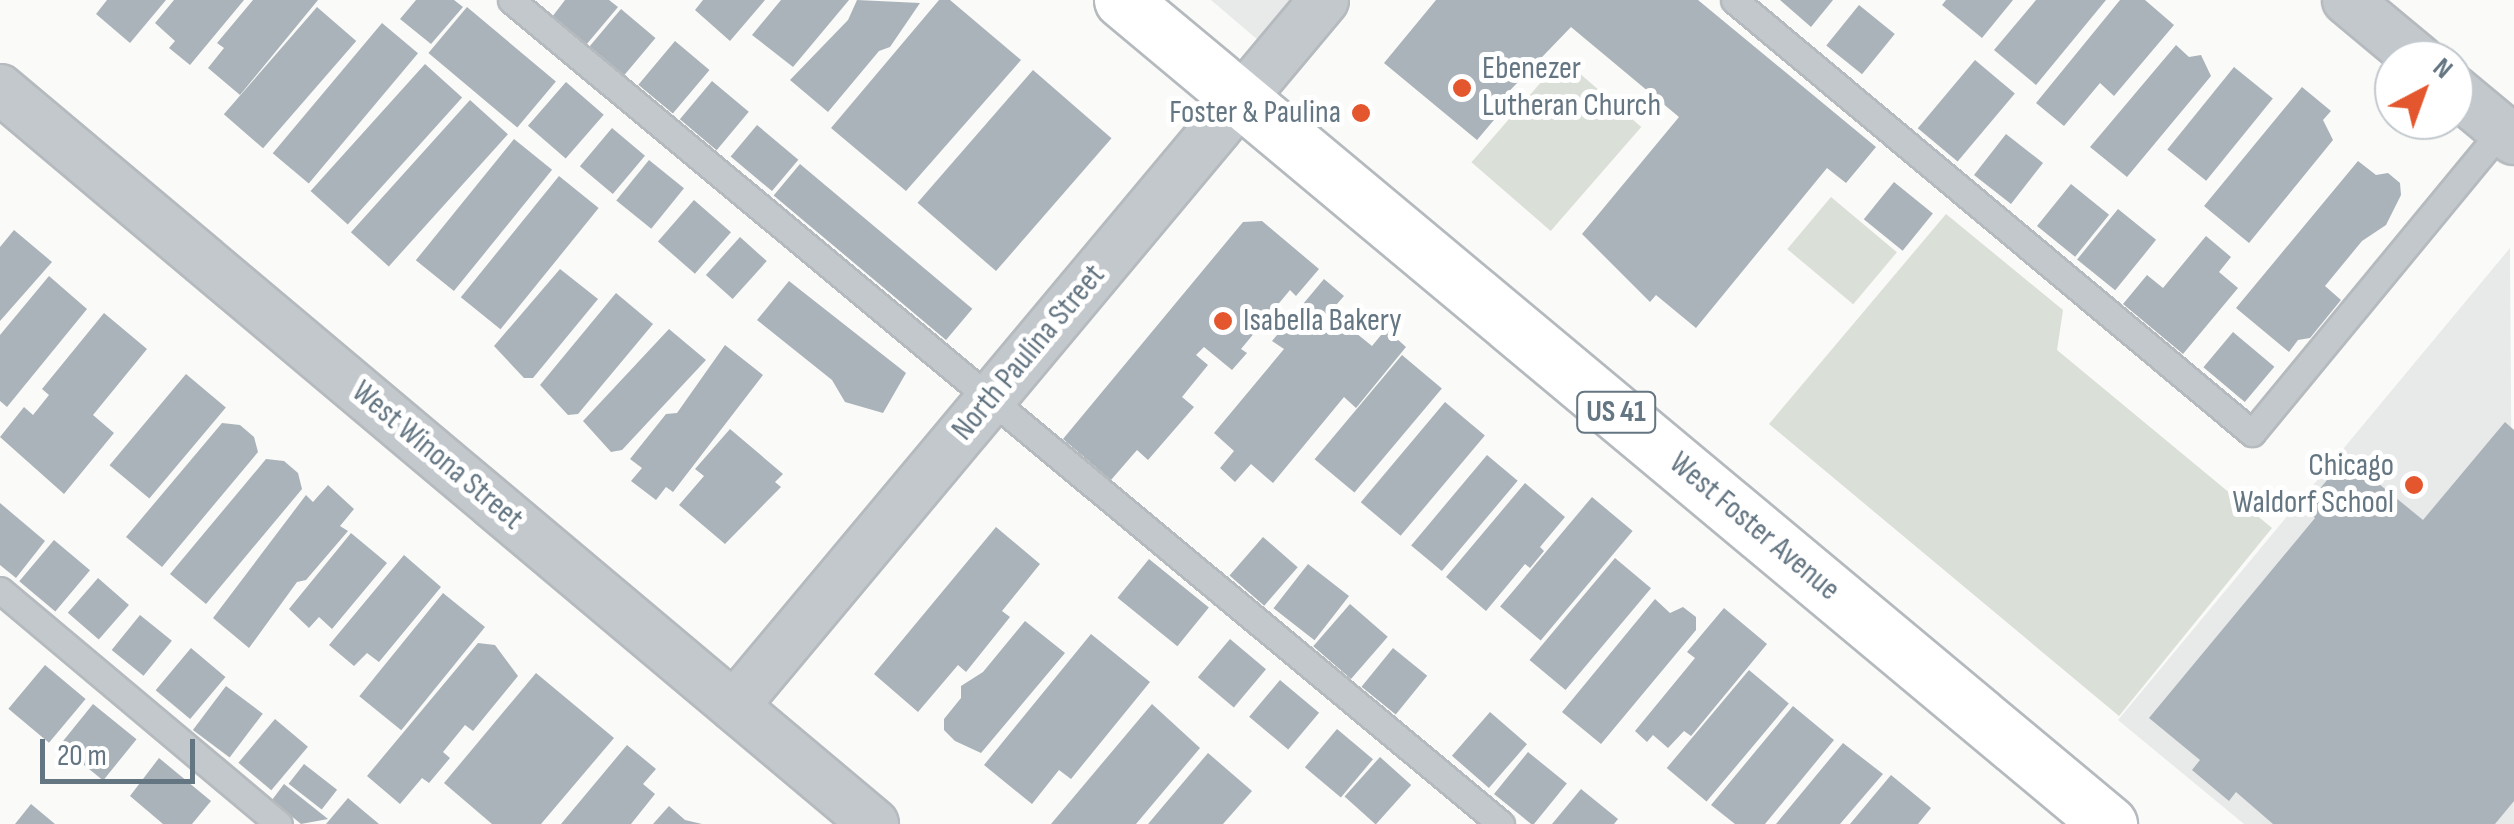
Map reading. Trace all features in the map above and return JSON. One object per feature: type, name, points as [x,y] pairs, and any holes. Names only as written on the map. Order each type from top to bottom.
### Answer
[{"type":"main road","name":"West Foster Avenue","points":[[1122,0],[2109,824]]},
{"type":"street","name":"North Paulina Street","points":[[734,706],[1324,0]]},
{"type":"street","points":[[2347,0],[2394,40]]},
{"type":"street","name":"West Winona Street","points":[[0,89],[874,824]]},
{"type":"street","points":[[2474,107],[2508,135]]},
{"type":"lane","points":[[511,0],[1501,824]]},
{"type":"lane","points":[[1734,0],[2252,433],[2508,135]]},
{"type":"lane","points":[[0,590],[279,824]]},
{"type":"shaded area","points":[[1211,0],[1316,0],[1272,52]]},
{"type":"shaded area","points":[[1562,58],[1641,127],[1551,231],[1471,162]]},
{"type":"shaded area","points":[[1831,197],[1897,252],[1853,304],[1787,249]]},
{"type":"shaded area","points":[[1946,214],[2063,310],[2057,350],[2272,528],[2119,716],[1769,424]]},
{"type":"shaded area","name":"Chicago Waldorf School","points":[[2510,248],[2514,824],[2244,824],[2118,720]]},
{"type":"building","points":[[107,0],[166,0],[130,43],[96,14]]},
{"type":"building","points":[[174,0],[244,0],[190,65],[169,48],[175,41],[155,23]]},
{"type":"building","points":[[253,0],[318,0],[240,95],[208,68],[224,48],[217,43]]},
{"type":"building","points":[[416,0],[454,0],[463,7],[431,44],[400,19]]},
{"type":"building","points":[[565,0],[609,0],[618,7],[586,45],[552,17]]},
{"type":"building","points":[[703,0],[765,0],[730,41],[695,10]]},
{"type":"building","points":[[781,0],[849,0],[793,67],[752,35]]},
{"type":"building","points":[[857,0],[920,3],[890,47],[879,51],[828,112],[790,80],[848,20]]},
{"type":"building","points":[[939,0],[950,0],[1021,60],[906,191],[831,128]]},
{"type":"building","points":[[1436,0],[1698,0],[1876,147],[1846,183],[1827,168],[1696,328],[1656,295],[1650,302],[1582,234],[1679,117],[1571,27],[1492,109],[1499,114],[1477,140],[1384,63]]},
{"type":"building","points":[[1780,0],[1833,0],[1811,27]]},
{"type":"building","points":[[1946,0],[2013,0],[1982,38],[1942,5]]},
{"type":"building","points":[[2036,0],[2106,0],[2036,85],[1994,50]]},
{"type":"building","points":[[2120,0],[2145,0],[2174,25],[2114,96],[2100,83],[2064,126],[2036,103]]},
{"type":"building","points":[[1859,5],[1895,34],[1862,74],[1826,45]]},
{"type":"building","points":[[317,7],[356,41],[263,148],[224,114]]},
{"type":"building","points":[[467,7],[556,82],[517,128],[428,53]]},
{"type":"building","points":[[621,9],[655,38],[623,76],[589,47]]},
{"type":"building","points":[[382,23],[418,53],[309,183],[273,153]]},
{"type":"building","points":[[675,41],[709,70],[673,114],[638,85]]},
{"type":"building","points":[[2176,45],[2189,57],[2201,55],[2211,76],[2127,177],[2090,147]]},
{"type":"building","points":[[1975,60],[2015,93],[1958,162],[1918,128]]},
{"type":"building","points":[[425,64],[462,97],[348,225],[311,191]]},
{"type":"building","points":[[2234,67],[2273,98],[2206,181],[2167,149]]},
{"type":"building","points":[[1033,70],[1111,138],[996,271],[918,203]]},
{"type":"building","points":[[712,81],[749,112],[717,150],[680,119]]},
{"type":"building","points":[[566,82],[604,115],[566,159],[528,126]]},
{"type":"building","points":[[2302,87],[2331,111],[2323,120],[2333,140],[2249,243],[2204,206]]},
{"type":"building","points":[[470,100],[508,134],[389,266],[351,232]]},
{"type":"building","points":[[757,125],[798,160],[772,191],[731,156]]},
{"type":"building","points":[[612,128],[645,156],[613,194],[580,166]]},
{"type":"building","points":[[2006,134],[2043,163],[2011,204],[1974,175]]},
{"type":"building","points":[[514,139],[552,170],[454,291],[416,260]]},
{"type":"building","points":[[649,160],[684,188],[651,229],[616,200]]},
{"type":"building","points":[[2358,161],[2376,175],[2388,173],[2400,183],[2401,195],[2386,225],[2362,241],[2325,286],[2341,300],[2310,338],[2298,340],[2289,352],[2236,308]]},
{"type":"building","points":[[800,164],[972,309],[946,340],[774,195]]},
{"type":"building","points":[[559,176],[599,208],[500,329],[461,297]]},
{"type":"building","points":[[1894,182],[1933,213],[1903,251],[1864,219]]},
{"type":"building","points":[[2071,184],[2109,215],[2075,257],[2037,226]]},
{"type":"building","points":[[694,200],[731,232],[695,274],[658,242]]},
{"type":"building","points":[[2118,209],[2156,240],[2115,290],[2077,260]]},
{"type":"building","points":[[1262,221],[1319,269],[1296,296],[1290,290],[1241,349],[1247,353],[1232,370],[1204,347],[1196,355],[1208,365],[1182,397],[1194,407],[1148,460],[1137,450],[1111,480],[1063,439],[1243,222]]},
{"type":"building","points":[[14,230],[52,262],[0,321],[0,247]]},
{"type":"building","points":[[2206,236],[2231,257],[2219,272],[2238,288],[2183,354],[2123,304],[2147,275],[2163,288]]},
{"type":"building","points":[[740,237],[767,261],[733,299],[706,275]]},
{"type":"building","points":[[560,269],[598,299],[533,378],[524,378],[494,346]]},
{"type":"building","points":[[49,276],[87,309],[7,407],[0,401],[0,335]]},
{"type":"building","points":[[1324,279],[1344,296],[1330,312],[1372,346],[1386,329],[1406,347],[1356,408],[1344,397],[1273,483],[1251,464],[1235,482],[1220,468],[1234,451],[1214,433],[1284,349],[1272,341]]},
{"type":"building","points":[[789,281],[906,373],[883,413],[845,402],[832,380],[757,320]]},
{"type":"building","points":[[616,293],[653,324],[578,414],[568,415],[540,385]]},
{"type":"building","points":[[104,313],[147,349],[93,415],[114,433],[64,494],[0,437],[24,407],[33,415],[49,395],[42,389]]},
{"type":"building","points":[[669,329],[706,360],[622,450],[611,452],[583,421]]},
{"type":"building","points":[[2233,332],[2274,367],[2245,402],[2203,367]]},
{"type":"building","points":[[725,345],[763,375],[673,492],[666,487],[656,500],[631,481],[642,468],[630,459],[666,414],[677,413]]},
{"type":"building","points":[[1402,355],[1442,388],[1354,493],[1315,459]]},
{"type":"building","points":[[186,374],[226,407],[149,499],[110,465]]},
{"type":"building","points":[[1445,402],[1485,435],[1401,536],[1361,502]]},
{"type":"building","name":"Chicago Waldorf School","points":[[2505,422],[2514,430],[2514,801],[2495,824],[2273,824],[2236,792],[2229,801],[2192,770],[2200,760],[2149,718],[2315,518],[2304,508],[2346,457],[2423,520]]},
{"type":"building","points":[[222,423],[240,425],[254,437],[258,452],[162,567],[126,537]]},
{"type":"building","points":[[730,429],[783,474],[775,482],[781,487],[725,544],[679,505],[704,476],[695,469]]},
{"type":"building","points":[[1487,455],[1518,481],[1442,571],[1411,545]]},
{"type":"building","points":[[266,459],[284,461],[298,473],[302,489],[206,604],[170,574]]},
{"type":"building","points":[[1525,483],[1565,517],[1540,547],[1544,551],[1530,568],[1525,564],[1486,611],[1446,577]]},
{"type":"building","points":[[328,485],[354,509],[340,526],[348,531],[306,580],[297,582],[249,648],[213,618],[306,495],[313,502]]},
{"type":"building","points":[[1592,497],[1633,531],[1541,641],[1500,607]]},
{"type":"building","points":[[0,503],[45,541],[16,578],[0,565]]},
{"type":"building","points":[[996,527],[1040,564],[1002,611],[1010,617],[966,672],[958,665],[918,712],[874,674]]},
{"type":"building","points":[[351,533],[387,563],[332,629],[319,617],[309,628],[289,609]]},
{"type":"building","points":[[1263,537],[1298,567],[1264,606],[1230,575]]},
{"type":"building","points":[[54,540],[90,570],[55,612],[19,581]]},
{"type":"building","points":[[404,555],[441,587],[379,662],[367,653],[354,666],[329,645]]},
{"type":"building","points":[[1615,558],[1651,588],[1566,690],[1530,660]]},
{"type":"building","points":[[1149,559],[1209,607],[1177,646],[1118,598]]},
{"type":"building","points":[[1308,564],[1349,596],[1314,640],[1274,608]]},
{"type":"building","points":[[98,578],[129,605],[99,640],[68,613]]},
{"type":"building","points":[[443,593],[485,627],[401,730],[359,696]]},
{"type":"building","points":[[1655,599],[1670,613],[1683,607],[1696,617],[1696,630],[1601,744],[1562,712]]},
{"type":"building","points":[[1350,604],[1388,637],[1351,679],[1313,646]]},
{"type":"building","points":[[1724,608],[1767,644],[1691,736],[1684,731],[1668,748],[1653,735],[1647,742],[1635,731],[1695,658],[1687,652]]},
{"type":"building","points":[[140,615],[172,641],[144,676],[112,650]]},
{"type":"building","points":[[1025,621],[1065,653],[981,753],[955,741],[944,730],[944,719],[961,698],[961,686],[983,672]]},
{"type":"building","points":[[1091,634],[1150,682],[1071,779],[1059,770],[1032,804],[984,765]]},
{"type":"building","points":[[1230,639],[1266,669],[1234,708],[1198,677]]},
{"type":"building","points":[[478,643],[495,645],[518,676],[473,731],[465,725],[443,752],[450,758],[429,783],[422,778],[400,804],[367,776]]},
{"type":"building","points":[[191,648],[225,677],[190,719],[156,690]]},
{"type":"building","points":[[1393,648],[1427,676],[1396,715],[1362,687]]},
{"type":"building","points":[[45,665],[86,699],[49,743],[8,709]]},
{"type":"building","points":[[1749,670],[1789,703],[1707,801],[1667,768]]},
{"type":"building","points":[[536,673],[614,738],[541,824],[492,824],[444,783]]},
{"type":"building","points":[[1280,680],[1319,713],[1288,750],[1249,717]]},
{"type":"building","points":[[226,686],[263,714],[230,758],[193,730]]},
{"type":"building","points":[[93,704],[137,739],[103,780],[60,745]]},
{"type":"building","points":[[1152,704],[1200,748],[1136,824],[1051,824]]},
{"type":"building","points":[[1793,706],[1834,740],[1765,824],[1735,824],[1711,805]]},
{"type":"building","points":[[1490,712],[1527,744],[1489,788],[1452,756]]},
{"type":"building","points":[[275,719],[308,747],[271,790],[238,763]]},
{"type":"building","points":[[1337,729],[1373,759],[1341,798],[1305,767]]},
{"type":"building","points":[[1843,743],[1883,774],[1840,824],[1776,824]]},
{"type":"building","points":[[627,745],[656,769],[643,784],[655,794],[631,824],[561,824]]},
{"type":"building","points":[[1528,752],[1567,783],[1534,824],[1494,794]]},
{"type":"building","points":[[1208,753],[1252,791],[1223,824],[1148,824]]},
{"type":"building","points":[[1380,757],[1411,785],[1376,824],[1345,796]]},
{"type":"building","points":[[159,758],[211,801],[192,824],[163,824],[130,796]]},
{"type":"building","points":[[304,764],[337,790],[322,810],[289,784]]},
{"type":"building","points":[[1891,775],[1931,808],[1918,824],[1850,824]]},
{"type":"building","points":[[284,784],[328,819],[301,824],[272,800]]},
{"type":"building","points":[[1581,789],[1618,819],[1614,824],[1552,824]]},
{"type":"building","points":[[348,798],[379,824],[326,824]]},
{"type":"building","points":[[31,804],[55,824],[15,824]]},
{"type":"building","points":[[669,806],[685,820],[702,824],[653,824]]},
{"type":"place","name":"Ebenezer Lutheran Church","points":[[1462,88]]},
{"type":"place","name":"Foster & Paulina","points":[[1361,113]]},
{"type":"place","name":"Isabella Bakery","points":[[1223,321]]},
{"type":"place","name":"Chicago Waldorf School","points":[[2414,485]]}]
